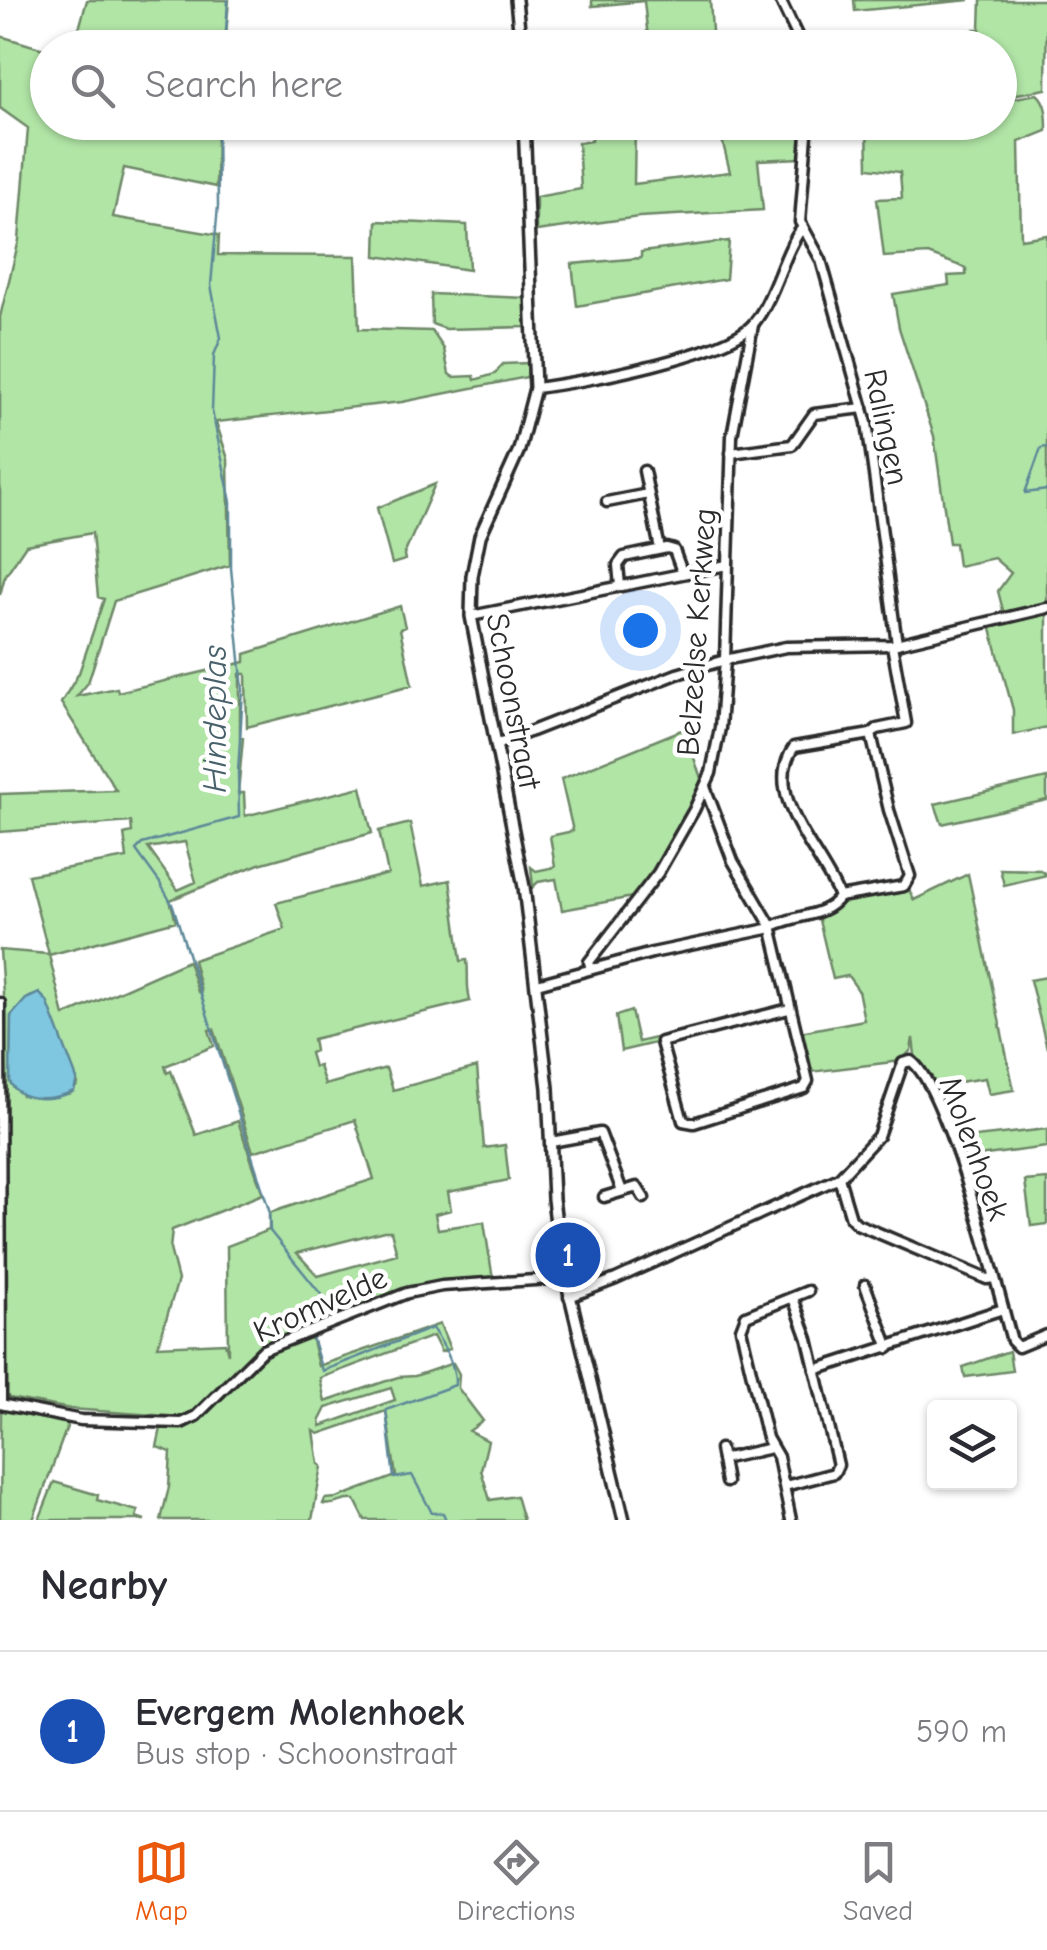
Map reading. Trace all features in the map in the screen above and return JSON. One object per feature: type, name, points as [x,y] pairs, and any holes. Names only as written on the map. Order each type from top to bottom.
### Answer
[{"type":"street","points":[[516,0],[520,30]]},
{"type":"street","points":[[780,0],[794,30]]},
{"type":"street","name":"Schoonstraat","points":[[525,140],[535,388],[519,450],[480,536],[472,576],[471,616],[521,868],[537,984],[555,1218],[565,1278],[624,1520]]},
{"type":"street","name":"Ralingen","points":[[806,140],[800,212],[803,227],[822,264],[867,423],[894,644],[908,721],[871,734]]},
{"type":"street","name":"Ralingen","points":[[753,325],[803,227]]},
{"type":"street","points":[[535,388],[594,380],[646,366],[725,341],[753,325]]},
{"type":"street","name":"Belzeelse Kerkweg","points":[[591,969],[589,962],[658,873],[706,787],[720,728],[737,400],[753,325]]},
{"type":"street","points":[[732,453],[792,445],[814,414],[862,408]]},
{"type":"street","points":[[644,471],[660,549]]},
{"type":"street","points":[[607,502],[648,494]]},
{"type":"street","points":[[620,586],[621,559],[660,549],[674,550],[682,572]]},
{"type":"street","points":[[471,616],[727,565]]},
{"type":"street","points":[[496,744],[677,674],[725,660],[786,647],[894,644],[1047,608]]},
{"type":"street","points":[[537,984],[771,926],[830,906],[839,897],[904,886],[910,876],[871,734],[798,746],[789,754],[784,783],[800,830],[839,897]]},
{"type":"street","points":[[706,787],[733,862],[771,926],[808,1080],[804,1088],[686,1123],[681,1118],[663,1041],[789,1009]]},
{"type":"street","points":[[0,1003],[1,1404]]},
{"type":"street","name":"Molenhoek","points":[[569,1297],[838,1178],[878,1136],[903,1062],[914,1062],[946,1122],[1014,1345],[1047,1336]]},
{"type":"street","points":[[551,1142],[600,1132],[622,1192]]},
{"type":"street","name":"Molenhoek","points":[[838,1178],[856,1224],[987,1280],[994,1278]]},
{"type":"street","points":[[604,1197],[639,1187],[644,1198]]},
{"type":"street","name":"Kromvelde","points":[[1,1404],[81,1420],[181,1423],[196,1416],[264,1350],[408,1292],[565,1278]]},
{"type":"street","points":[[869,1288],[889,1348]]},
{"type":"street","points":[[791,1520],[778,1457],[771,1448],[741,1329],[746,1316],[808,1290]]},
{"type":"street","points":[[785,1486],[834,1473],[838,1465],[808,1340],[793,1298]]},
{"type":"street","points":[[815,1370],[1003,1309]]},
{"type":"street","points":[[726,1482],[721,1454],[771,1448]]},
{"type":"green space","points":[[87,0],[229,0],[226,30],[79,30]]},
{"type":"green space","points":[[592,0],[710,0],[712,30],[647,30],[644,1],[592,6]]},
{"type":"green space","points":[[854,0],[970,0],[855,11]]},
{"type":"green space","points":[[981,0],[1047,0],[1046,89],[1017,94],[1017,30],[974,30],[980,29]]},
{"type":"green space","points":[[0,36],[30,45],[30,140],[217,140],[216,187],[124,168],[113,217],[219,235],[218,255],[356,256],[359,329],[432,331],[444,349],[453,377],[474,376],[475,380],[495,374],[503,364],[528,363],[527,377],[402,402],[216,422],[228,459],[230,565],[114,601],[88,683],[77,696],[117,688],[118,692],[245,662],[245,654],[400,606],[405,627],[400,629],[412,685],[247,727],[246,674],[240,674],[243,738],[238,793],[244,793],[245,816],[361,787],[372,833],[259,864],[170,900],[176,921],[49,955],[64,1016],[188,961],[198,992],[201,991],[193,960],[285,929],[276,903],[388,874],[379,831],[410,823],[423,886],[450,880],[461,961],[467,960],[470,1001],[313,1039],[315,1051],[310,1053],[314,1067],[319,1066],[325,1085],[386,1068],[393,1090],[477,1067],[484,1148],[505,1145],[509,1180],[448,1192],[451,1210],[435,1214],[438,1229],[484,1222],[493,1279],[409,1286],[278,1339],[258,1350],[182,1417],[71,1409],[9,1398],[5,1393],[4,1009],[0,950],[49,954],[28,875],[127,858],[124,834],[132,832],[131,822],[0,832],[0,794],[116,790],[61,703],[79,673],[104,599],[98,597],[92,533],[26,545],[5,576],[0,595],[0,317],[19,240],[28,128],[0,108]],"holes":[[[185,842],[196,882],[178,890],[148,848]],[[34,996],[60,1039],[78,1084],[71,1093],[47,1098],[22,1095],[10,1082],[11,1016]],[[214,1029],[253,1152],[355,1120],[374,1179],[269,1213],[269,1230],[227,1246],[228,1354],[225,1343],[158,1346],[178,1280],[170,1249],[172,1230],[263,1194],[238,1121],[196,1135],[171,1071],[167,1073],[165,1066],[214,1046],[209,1030]],[[391,1231],[397,1254],[318,1276],[297,1253]]]},
{"type":"green space","points":[[1037,94],[1040,97],[1045,106],[1047,131],[1019,142],[1021,239],[1047,235],[1047,604],[1004,614],[998,591],[1011,573],[994,558],[958,566],[955,543],[949,543],[934,436],[899,328],[893,294],[949,285],[948,276],[966,275],[966,268],[928,254],[884,257],[877,199],[902,198],[900,172],[868,168],[867,140],[1017,140],[1017,98]]},
{"type":"green space","points":[[635,140],[634,184],[730,172],[722,140],[803,140],[801,158],[758,160],[763,210],[639,217],[536,231],[536,197],[581,189],[578,143]]},
{"type":"green space","points":[[377,221],[467,225],[469,270],[376,256]]},
{"type":"green space","points":[[729,241],[726,279],[577,306],[572,264],[641,258],[641,252]]},
{"type":"green space","points":[[431,294],[526,298],[526,327],[446,329],[432,324]]},
{"type":"green space","points":[[435,484],[405,560],[392,564],[377,508]]},
{"type":"green space","points":[[1047,612],[1047,727],[1013,735],[1013,710],[990,625]]},
{"type":"green space","points":[[684,729],[703,784],[680,834],[638,896],[562,910],[556,879],[538,882],[533,887],[531,867],[536,871],[555,867],[550,836],[573,831],[561,779]]},
{"type":"green space","points":[[1047,778],[1047,800],[942,824],[935,804]]},
{"type":"green space","points":[[1000,869],[1040,870],[1047,875],[1004,885]]},
{"type":"green space","points":[[968,874],[1014,1090],[989,1094],[985,1078],[934,1086],[915,1055],[913,1038],[911,1050],[901,1061],[811,1072],[800,1032],[864,1020],[858,990],[848,976],[833,979],[818,916],[843,902],[908,888],[914,900]]},
{"type":"green space","points":[[1047,977],[1047,1048],[1030,980]]},
{"type":"green space","points":[[631,1011],[638,1042],[659,1037],[659,1042],[621,1051],[616,1016]]},
{"type":"green space","points":[[1047,1129],[1047,1147],[963,1158],[957,1139]]},
{"type":"green space","points":[[1047,1179],[1047,1224],[1031,1226],[1025,1181]]},
{"type":"green space","points":[[440,1324],[450,1349],[441,1352],[433,1336],[320,1378],[325,1402],[453,1363],[459,1374],[458,1388],[483,1421],[469,1431],[488,1441],[481,1470],[490,1500],[516,1496],[523,1520],[365,1520],[355,1500],[323,1504],[325,1499],[396,1476],[386,1411],[319,1434],[314,1431],[322,1466],[312,1520],[161,1520],[169,1487],[171,1452],[157,1447],[161,1428],[184,1429],[201,1419],[260,1361],[311,1336],[318,1366]],"holes":[[[391,1388],[395,1400],[321,1426],[326,1408]]]},
{"type":"green space","points":[[1009,1351],[1012,1371],[965,1377],[963,1367]]},
{"type":"green space","points":[[1,1410],[68,1424],[33,1520],[0,1520]]},
{"type":"green space","points":[[54,1482],[138,1511],[136,1517],[145,1520],[39,1520]]},
{"type":"water","points":[[39,993],[47,1001],[77,1079],[74,1091],[48,1098],[22,1094],[10,1082],[11,1016],[26,999]]},
{"type":"waterway","name":"Hindeplas","points":[[226,30],[228,0]]},
{"type":"waterway","name":"Hindeplas","points":[[217,140],[218,206],[211,285],[221,338],[214,355],[212,411],[231,502],[231,568],[243,690],[239,817],[142,844],[136,850],[173,906],[269,1210],[270,1231],[336,1313]]},
{"type":"waterway","points":[[1047,447],[1041,448],[1025,493],[1047,490]]},
{"type":"waterway","name":"Hindeplas","points":[[312,1337],[322,1371],[432,1328],[451,1362],[455,1385],[386,1410],[394,1478],[412,1475],[432,1513],[443,1513],[446,1520]]},
{"type":"place","name":"Evergem Molenhoek","points":[[568,1255]]}]
